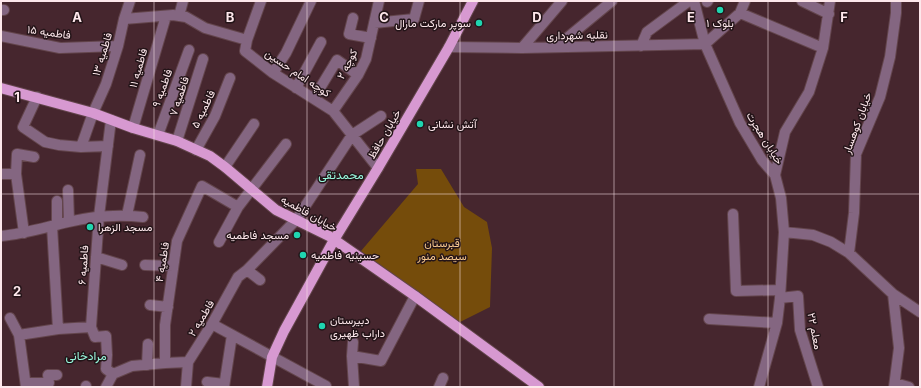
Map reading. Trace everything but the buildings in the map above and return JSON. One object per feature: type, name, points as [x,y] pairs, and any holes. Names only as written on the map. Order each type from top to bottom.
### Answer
[{"type":"main road","name":"خیابان حافظ","points":[[267,387],[272,357],[284,331],[334,240],[450,48],[472,1]]},
{"type":"main road","name":"خیابان فاطمیه","points":[[1,88],[93,113],[133,128],[177,140],[210,156],[276,210],[329,236],[415,296],[539,387]]},
{"type":"street","name":"فاطمیه ۱۳","points":[[80,147],[106,84],[130,1]]},
{"type":"street","points":[[179,16],[183,1]]},
{"type":"street","points":[[124,19],[166,16],[173,14],[186,16],[205,28],[247,40],[261,1]]},
{"type":"street","points":[[273,73],[286,53],[311,1]]},
{"type":"street","name":"کوچه ۲","points":[[333,111],[358,74],[366,59],[379,1]]},
{"type":"street","points":[[374,23],[414,19],[419,1]]},
{"type":"street","points":[[522,48],[562,1]]},
{"type":"street","points":[[556,47],[612,1]]},
{"type":"street","points":[[641,46],[647,32],[689,1]]},
{"type":"street","name":"خیابان هجرت","points":[[694,1],[704,44],[740,123],[762,160],[774,175],[781,198],[784,232],[782,278],[777,323],[759,387]]},
{"type":"street","points":[[704,44],[740,14],[746,1]]},
{"type":"street","points":[[802,1],[829,14]]},
{"type":"street","points":[[774,175],[785,132],[809,92],[823,48],[830,1]]},
{"type":"street","name":"خیابان کوهسار","points":[[849,253],[854,212],[856,154],[880,97],[890,57],[896,13],[896,1]]},
{"type":"street","points":[[740,14],[823,48]]},
{"type":"street","name":"فاطمیه ۱۱","points":[[133,128],[166,16]]},
{"type":"street","points":[[353,18],[349,34],[371,38]]},
{"type":"street","name":"فاطمیه ۱۵","points":[[1,36],[60,48],[118,46]]},
{"type":"street","name":"کوچه امام حسین","points":[[247,40],[245,51],[273,73],[333,111],[378,168]]},
{"type":"street","points":[[296,88],[321,42]]},
{"type":"street","name":"نقلیه شهرداری","points":[[450,48],[704,44]]},
{"type":"street","name":"فاطمیه ۹","points":[[158,135],[189,50]]},
{"type":"street","name":"فاطمیه ۷","points":[[177,140],[203,59]]},
{"type":"street","points":[[314,98],[337,60],[358,74]]},
{"type":"street","name":"فاطمیه ۵","points":[[196,150],[215,116],[230,78]]},
{"type":"street","points":[[37,97],[23,128],[45,142],[59,145],[80,147],[108,146]]},
{"type":"street","points":[[352,134],[381,116]]},
{"type":"street","name":"فاطمیه ۶","points":[[91,327],[99,216],[112,120]]},
{"type":"street","points":[[225,167],[254,124]]},
{"type":"street","name":"فاطمیه ۲","points":[[188,362],[212,324],[238,277],[247,270],[296,220],[352,134]]},
{"type":"street","points":[[219,242],[238,207],[286,144]]},
{"type":"street","points":[[24,233],[16,174],[17,154],[34,156]]},
{"type":"street","points":[[127,215],[140,155]]},
{"type":"street","points":[[1,174],[16,174]]},
{"type":"street","name":"فاطمیه ۴","points":[[165,363],[165,325],[177,241],[202,186],[238,207]]},
{"type":"street","points":[[68,190],[69,221]]},
{"type":"street","points":[[57,201],[55,225],[58,329]]},
{"type":"street","points":[[733,214],[736,291],[780,294]]},
{"type":"street","points":[[1,236],[24,233],[69,221],[99,216],[127,215],[143,217]]},
{"type":"street","points":[[784,232],[813,235],[831,242],[849,253],[893,294],[920,312]]},
{"type":"street","points":[[96,258],[122,265]]},
{"type":"street","points":[[145,265],[173,266]]},
{"type":"street","points":[[247,270],[260,280]]},
{"type":"street","name":"معلم ۲۲","points":[[780,294],[798,296],[800,330],[818,387]]},
{"type":"street","points":[[893,294],[899,348],[894,385],[909,387]]},
{"type":"street","points":[[352,356],[381,361],[415,296]]},
{"type":"street","points":[[150,305],[168,307]]},
{"type":"street","points":[[10,318],[19,335],[26,385],[49,383],[48,375],[58,375]]},
{"type":"street","points":[[708,319],[777,323]]},
{"type":"street","points":[[212,324],[326,386]]},
{"type":"street","points":[[19,335],[58,329],[91,327],[95,337],[106,336],[108,355],[106,369],[112,374]]},
{"type":"street","points":[[207,382],[224,386],[232,335]]},
{"type":"street","points":[[353,342],[352,356],[354,387]]},
{"type":"street","points":[[146,365],[148,344]]},
{"type":"street","points":[[106,387],[112,374],[132,366],[188,362],[186,387]]},
{"type":"green space","name":"قبرستان سیصد منور","points":[[416,169],[441,169],[464,207],[487,222],[492,248],[490,307],[460,322],[361,251],[418,184]]},
{"type":"place","name":"بلوک ۱","points":[[720,10]]},
{"type":"place","name":"سوپر مارکت مارال","points":[[479,23]]},
{"type":"place","name":"آتش نشانی","points":[[420,124]]},
{"type":"place","name":"مسجد الزهرا","points":[[90,227]]},
{"type":"place","name":"مسجد فاطمیه","points":[[297,235]]},
{"type":"place","name":"حسینیه فاطمیه","points":[[303,255]]},
{"type":"place","name":"دبیرستان داراب ظهیری","points":[[322,326]]},
{"type":"district","name":"محمدتقی","points":[[341,175]]},
{"type":"district","name":"مرادخانی","points":[[86,356]]}]
